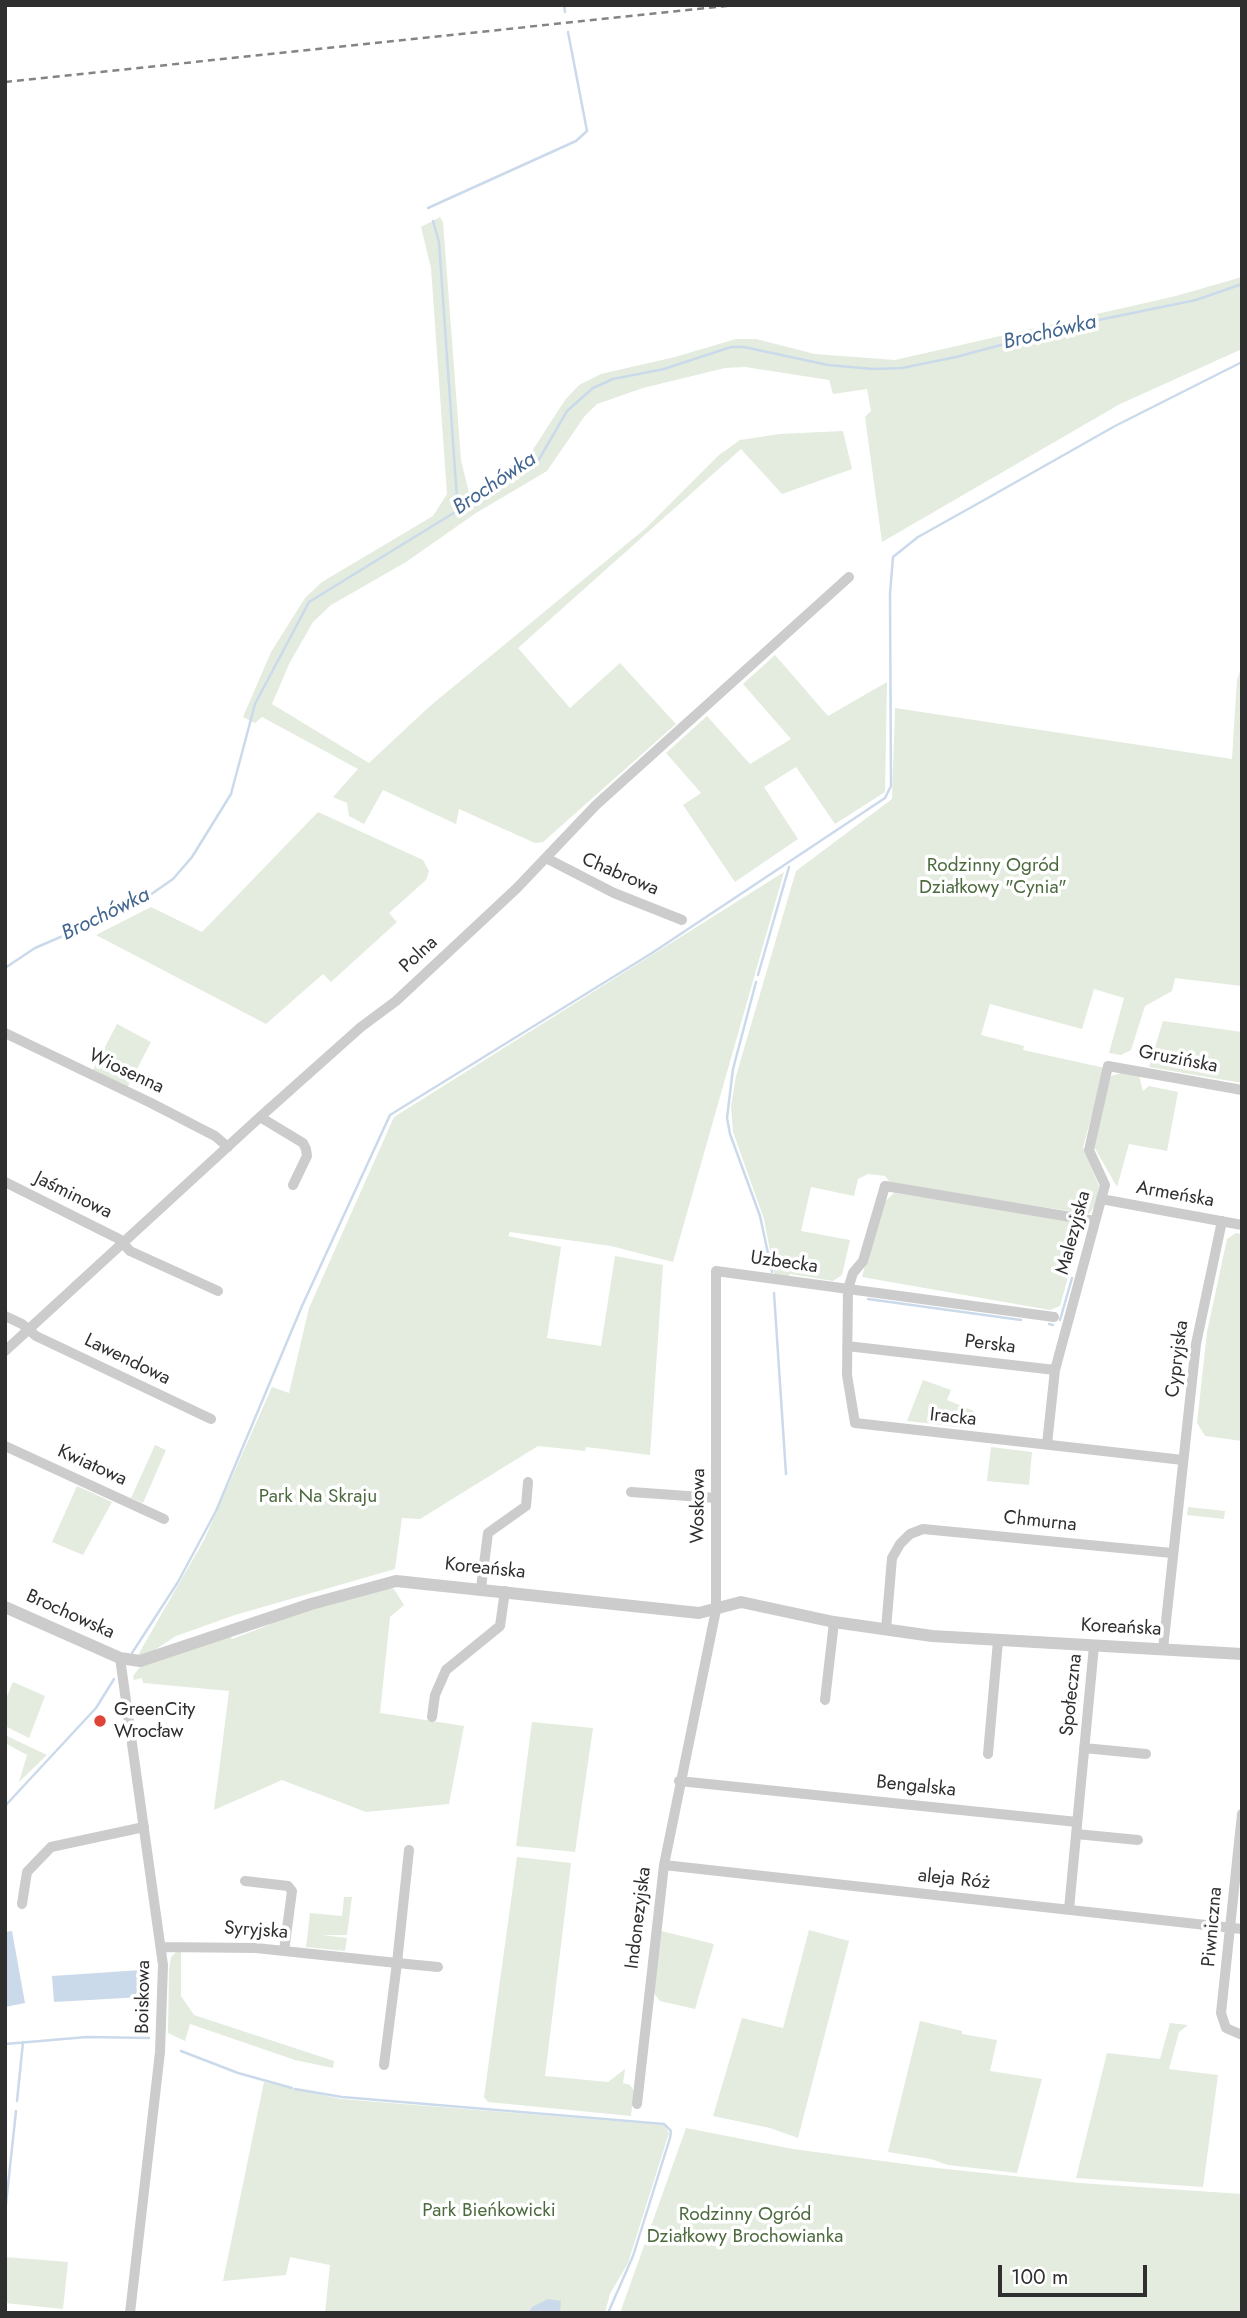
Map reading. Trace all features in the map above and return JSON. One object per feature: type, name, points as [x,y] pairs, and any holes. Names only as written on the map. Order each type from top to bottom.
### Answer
[{"type":"street","name":"Polna","points":[[5,1352],[260,1117],[361,1027],[396,1001],[546,858],[596,805],[849,577]]},
{"type":"street","name":"Chabrowa","points":[[546,858],[614,893],[682,920]]},
{"type":"street","name":"Wiosenna","points":[[5,1033],[152,1103],[215,1136],[228,1147]]},
{"type":"street","name":"Gruzińska","points":[[1108,1066],[1242,1090]]},
{"type":"street","name":"Malezyjska","points":[[1055,1370],[1105,1185],[1089,1150],[1108,1066]]},
{"type":"street","points":[[260,1117],[303,1143],[307,1156],[293,1185]]},
{"type":"street","name":"Jaśminowa","points":[[5,1182],[119,1239],[130,1251],[218,1291]]},
{"type":"street","points":[[848,1289],[853,1273],[863,1261],[885,1186],[1095,1221]]},
{"type":"street","name":"Armeńska","points":[[1101,1199],[1242,1225]]},
{"type":"street","name":"Cypryjska","points":[[1172,1553],[1198,1327],[1222,1221]]},
{"type":"street","name":"Uzbecka","points":[[716,1271],[1054,1317]]},
{"type":"street","name":"Woskowa","points":[[687,1738],[716,1609],[716,1271]]},
{"type":"street","name":"Iracka","points":[[848,1289],[848,1375],[855,1423],[1183,1460]]},
{"type":"street","name":"Lawendowa","points":[[5,1316],[36,1336],[211,1419]]},
{"type":"street","name":"Perska","points":[[847,1346],[1055,1370]]},
{"type":"street","points":[[1047,1444],[1055,1370]]},
{"type":"street","name":"Kwiatowa","points":[[5,1446],[164,1519]]},
{"type":"street","points":[[481,1588],[488,1533],[526,1506],[528,1482]]},
{"type":"street","points":[[631,1492],[716,1498]]},
{"type":"street","name":"Chmurna","points":[[886,1629],[892,1558],[910,1534],[923,1529],[1172,1553]]},
{"type":"street","points":[[1163,1649],[1172,1553]]},
{"type":"street","name":"Koreańska","points":[[140,1661],[312,1604],[396,1581],[699,1613],[734,1603],[750,1603],[834,1622],[998,1641],[1242,1654]]},
{"type":"street","points":[[432,1717],[435,1695],[446,1670],[500,1626],[505,1591]]},
{"type":"street","name":"Brochowska","points":[[5,1607],[120,1658],[140,1661]]},
{"type":"street","points":[[825,1700],[834,1622]]},
{"type":"street","points":[[988,1754],[998,1641]]},
{"type":"street","name":"Społeczna","points":[[1069,1909],[1094,1646]]},
{"type":"street","name":"Boiskowa","points":[[120,1658],[161,1947],[160,2052],[130,2313]]},
{"type":"street","name":"Indonezyjska","points":[[637,2104],[664,1865],[687,1738]]},
{"type":"street","name":"Społeczna","points":[[1084,1748],[1146,1754]]},
{"type":"street","name":"Bengalska","points":[[679,1781],[1077,1822]]},
{"type":"street","name":"Piwniczna","points":[[1240,2034],[1231,2032],[1222,2022],[1242,1814]]},
{"type":"street","points":[[22,1904],[27,1872],[51,1847],[143,1822]]},
{"type":"street","points":[[1076,1834],[1138,1840]]},
{"type":"street","points":[[384,2065],[409,1850]]},
{"type":"street","name":"aleja Róż","points":[[664,1865],[1242,1929]]},
{"type":"street","points":[[245,1881],[288,1886],[292,1891],[284,1951]]},
{"type":"street","name":"Syryjska","points":[[161,1947],[199,1945],[284,1951],[438,1967]]},
{"type":"green space","points":[[440,217],[443,222],[461,460],[469,493],[513,467],[532,451],[565,400],[579,385],[601,374],[675,357],[736,339],[756,339],[815,354],[895,360],[1176,296],[1242,277],[1242,349],[1120,404],[882,542],[865,417],[871,411],[867,389],[833,394],[829,380],[745,367],[725,368],[643,388],[597,404],[584,417],[547,471],[476,513],[406,562],[331,605],[313,622],[289,664],[272,704],[369,763],[430,706],[646,528],[719,455],[740,440],[780,434],[843,431],[852,469],[782,494],[741,449],[518,648],[570,708],[620,663],[676,724],[543,842],[535,843],[459,809],[456,824],[383,790],[364,824],[349,816],[347,803],[333,797],[358,769],[262,717],[255,723],[243,717],[271,652],[305,598],[322,582],[433,516],[447,494],[431,268],[421,227]]},
{"type":"green space","points":[[775,655],[828,716],[887,682],[885,792],[835,824],[796,767],[764,787],[798,839],[735,882],[683,805],[701,793],[666,753],[707,716],[750,764],[791,739],[743,684]]},
{"type":"green space","name":"Rodzinny Ogród Działkowy \"Cynia\"","points":[[1242,666],[1242,986],[1175,978],[1172,991],[1145,1006],[1131,1050],[1121,1055],[1109,1053],[1124,998],[1094,989],[1082,1029],[990,1004],[981,1035],[1024,1046],[1023,1050],[1105,1068],[1083,1147],[1099,1186],[1096,1204],[1089,1214],[891,1184],[885,1176],[868,1174],[858,1179],[854,1196],[811,1187],[801,1231],[850,1240],[842,1275],[833,1281],[790,1274],[788,1280],[775,1278],[764,1219],[733,1132],[731,1106],[736,1076],[796,871],[892,799],[895,708],[1232,759],[1237,680]]},
{"type":"green space","points":[[318,812],[423,860],[429,871],[426,880],[389,913],[397,922],[331,982],[323,974],[266,1024],[96,935],[151,907],[202,932]]},
{"type":"green space","name":"Park Na Skraju","points":[[784,872],[673,1262],[611,1246],[510,1232],[508,1236],[561,1247],[547,1338],[601,1346],[615,1256],[663,1265],[650,1455],[586,1447],[585,1451],[538,1446],[420,1519],[402,1518],[395,1569],[235,1615],[176,1636],[150,1653],[138,1655],[204,1540],[272,1387],[289,1393],[309,1308],[394,1117]]},
{"type":"green space","points":[[1163,1021],[1242,1032],[1242,1083],[1149,1067]]},
{"type":"green space","points":[[117,1024],[151,1042],[127,1088],[93,1070]]},
{"type":"green space","points":[[1125,1072],[1139,1076],[1143,1091],[1149,1086],[1178,1092],[1167,1151],[1129,1144],[1117,1187],[1093,1145],[1111,1076]]},
{"type":"green space","points":[[894,1193],[1054,1216],[1079,1226],[1079,1238],[1060,1306],[1050,1310],[862,1277],[881,1205]]},
{"type":"green space","points":[[1236,1233],[1242,1234],[1242,1441],[1205,1436],[1197,1423],[1207,1332],[1227,1239]]},
{"type":"green space","points":[[923,1380],[951,1390],[947,1400],[974,1411],[967,1428],[907,1421]]},
{"type":"green space","points":[[155,1445],[166,1450],[143,1503],[131,1498]]},
{"type":"green space","points":[[991,1447],[1032,1452],[1029,1485],[987,1481]]},
{"type":"green space","points":[[77,1486],[112,1502],[83,1555],[52,1542]]},
{"type":"green space","points":[[1188,1507],[1225,1511],[1224,1519],[1187,1515]]},
{"type":"green space","points":[[387,1587],[394,1589],[404,1605],[390,1617],[380,1713],[464,1726],[449,1804],[366,1812],[282,1780],[214,1810],[229,1691],[143,1683],[142,1678],[134,1680],[133,1676],[140,1667],[228,1634],[232,1639],[269,1625],[279,1617]]},
{"type":"green space","points":[[13,1682],[45,1696],[29,1738],[5,1726],[5,1701]]},
{"type":"green space","points":[[532,1722],[593,1728],[575,1852],[516,1846]]},
{"type":"green space","points":[[5,1735],[47,1755],[19,1782],[27,1755],[5,1743]]},
{"type":"green space","points":[[517,1857],[571,1863],[545,2076],[608,2082],[625,2069],[623,2083],[630,2085],[634,2091],[631,2116],[488,2102],[484,2097]]},
{"type":"green space","points":[[344,1897],[352,1897],[347,1935],[322,1935],[347,1938],[345,1951],[306,1947],[310,1913],[342,1916]]},
{"type":"green space","points":[[809,1930],[849,1941],[798,2138],[770,2128],[713,2116],[742,2018],[783,2028]]},
{"type":"green space","points":[[661,1931],[714,1944],[695,2009],[660,2001],[653,1992]]},
{"type":"green space","points":[[176,1952],[181,1952],[181,1996],[194,2015],[334,2061],[333,2068],[295,2060],[190,2024],[185,2041],[168,2033],[169,1970],[171,1957]]},
{"type":"green space","points":[[920,2021],[962,2031],[962,2034],[997,2040],[990,2071],[1042,2079],[1017,2173],[948,2165],[931,2159],[888,2152]]},
{"type":"green space","points":[[1170,2023],[1188,2025],[1179,2032],[1169,2069],[1218,2075],[1203,2187],[1076,2178],[1107,2053],[1160,2059]]},
{"type":"green space","name":"Park Bieńkowicki","points":[[264,2082],[341,2099],[664,2125],[669,2133],[628,2263],[610,2294],[605,2313],[325,2313],[330,2265],[290,2257],[286,2275],[223,2281]]},
{"type":"green space","name":"Rodzinny Ogród Działkowy Brochowianka","points":[[686,2128],[793,2149],[927,2167],[1080,2183],[1242,2194],[1242,2313],[620,2313]]},
{"type":"green space","points":[[5,2257],[68,2262],[63,2309],[5,2303]]},
{"type":"water","points":[[12,1931],[25,2003],[5,2007],[5,1932]]},
{"type":"water","points":[[141,1970],[142,1997],[54,2002],[52,1976]]},
{"type":"water","points":[[548,2299],[561,2301],[560,2312],[529,2312],[532,2307]]},
{"type":"waterway","points":[[564,5],[565,12]]},
{"type":"waterway","points":[[428,208],[576,141],[587,131],[568,32]]},
{"type":"waterway","points":[[433,221],[439,242],[457,499],[460,506]]},
{"type":"waterway","name":"Brochówka","points":[[5,968],[35,948],[137,904],[173,879],[192,857],[231,794],[255,704],[309,602],[538,461],[567,411],[593,388],[613,379],[664,369],[731,347],[744,347],[828,365],[873,369],[902,368],[956,357],[1079,324],[1196,300],[1242,284]]},
{"type":"waterway","points":[[132,1653],[178,1582],[216,1511],[302,1306],[390,1115],[652,953],[885,798],[891,786],[890,594],[893,557],[918,537],[1115,426],[1242,362]]},
{"type":"waterway","points":[[758,975],[789,867]]},
{"type":"waterway","points":[[756,982],[733,1069],[727,1118],[730,1134],[760,1216],[772,1272]]},
{"type":"waterway","points":[[1060,1320],[1072,1278]]},
{"type":"waterway","points":[[774,1293],[786,1474]]},
{"type":"waterway","points":[[868,1299],[1021,1320]]},
{"type":"waterway","points":[[1049,1324],[1053,1325]]},
{"type":"waterway","points":[[5,1806],[96,1708],[114,1679]]},
{"type":"waterway","points":[[5,2044],[87,2037],[149,2038]]},
{"type":"waterway","points":[[17,2101],[23,2042]]},
{"type":"waterway","points":[[181,2051],[238,2073],[292,2088]]},
{"type":"waterway","points":[[295,2089],[342,2097],[664,2124],[671,2131],[670,2138],[633,2256],[608,2313]]},
{"type":"waterway","points":[[5,2213],[16,2111]]},
{"type":"railway","points":[[5,82],[735,5]]},
{"type":"place","name":"GreenCity Wrocław","points":[[100,1721]]}]
